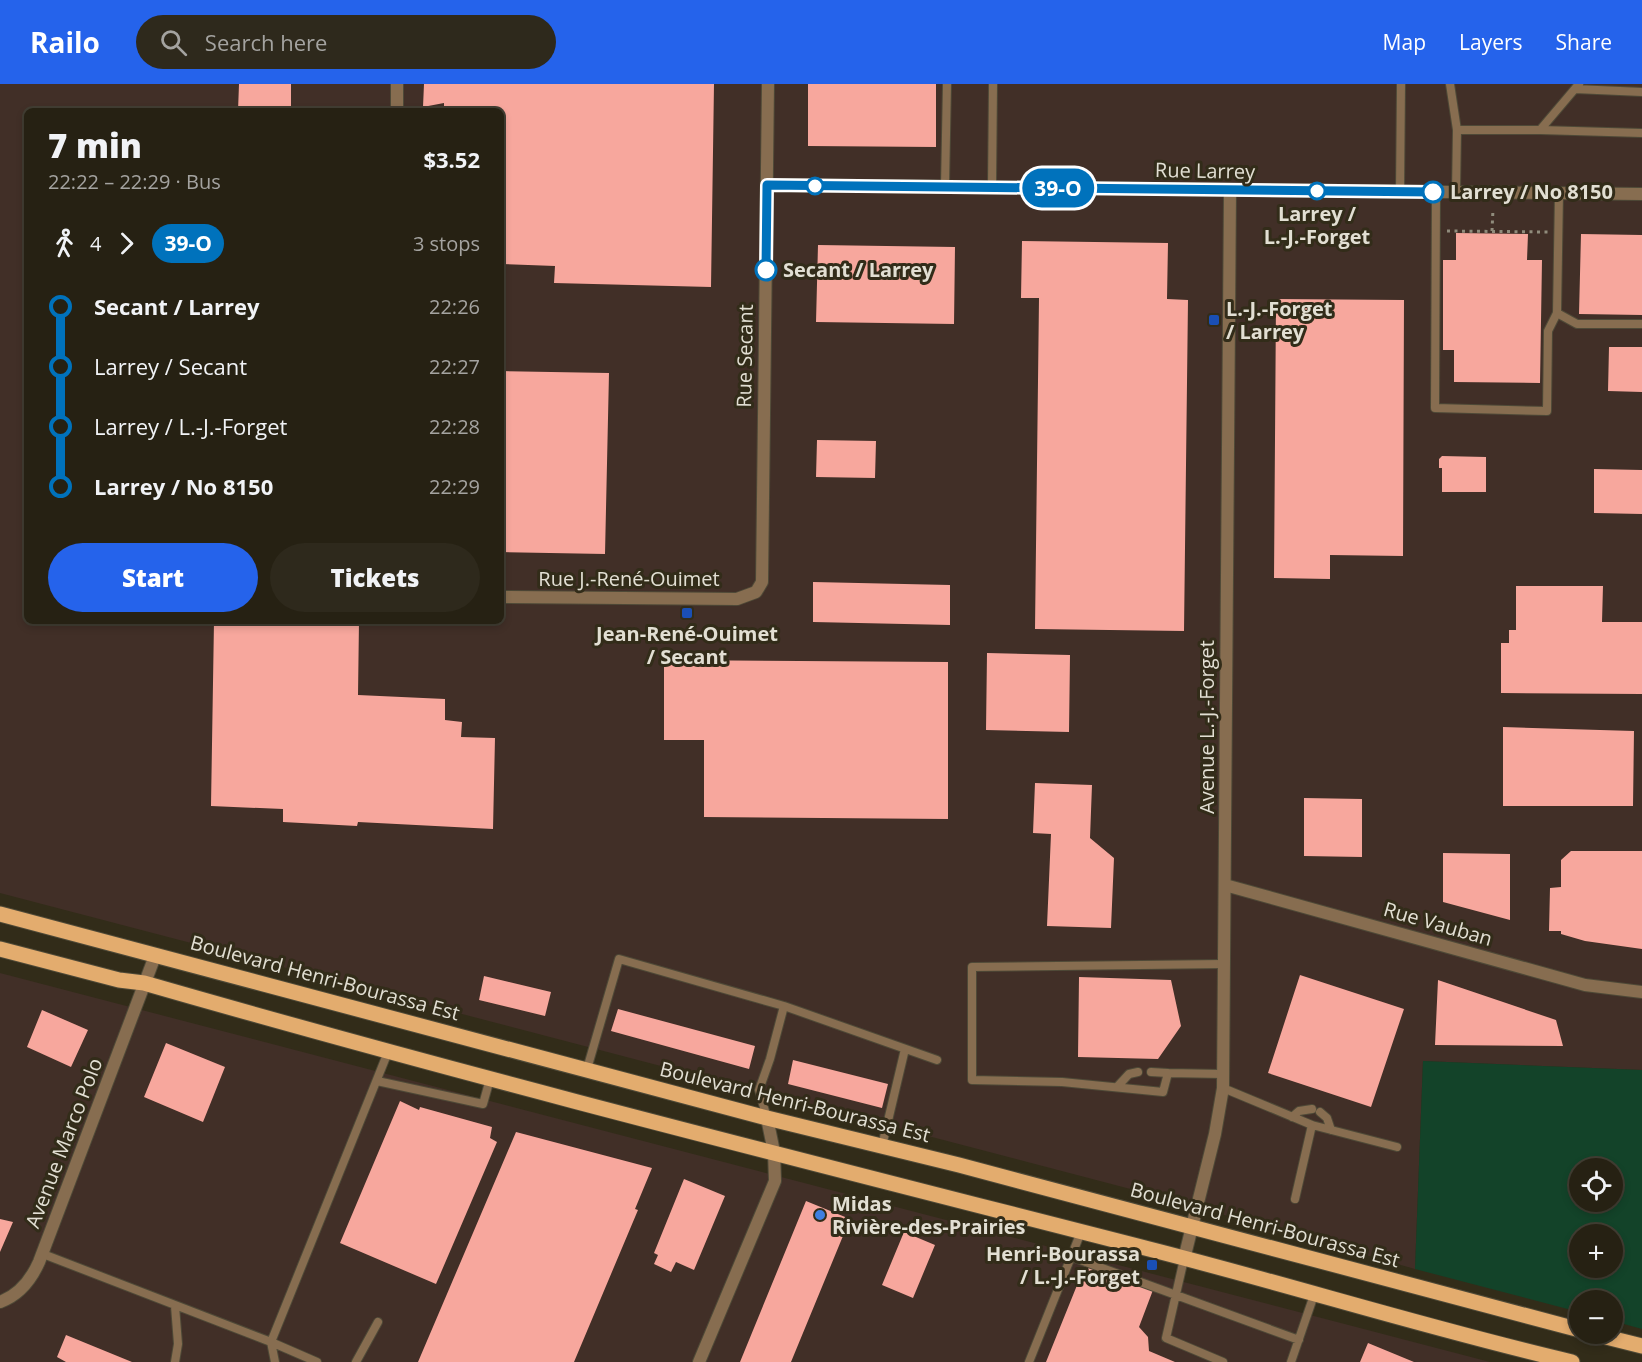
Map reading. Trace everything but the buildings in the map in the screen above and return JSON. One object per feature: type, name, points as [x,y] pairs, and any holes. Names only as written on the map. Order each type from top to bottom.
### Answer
[{"type":"main road","name":"Boulevard Henri-Bourassa Est","points":[[0,914],[767,1118],[882,1146],[1569,1327]]},
{"type":"main road","points":[[0,949],[119,980],[144,983],[388,1052],[1184,1259],[1535,1358],[1572,1362]]},
{"type":"main road","points":[[1623,1341],[1642,1346]]},
{"type":"street","points":[[397,84],[397,108]]},
{"type":"street","name":"Rue Secant","points":[[756,592],[762,582],[768,84]]},
{"type":"street","name":"Rue Larrey","points":[[767,185],[1642,194]]},
{"type":"street","name":"Avenue L.-J.-Forget","points":[[1184,1259],[1215,1134],[1223,1088],[1230,191]]},
{"type":"street","name":"Rue J.-René-Ouimet","points":[[504,597],[737,599],[756,592]]},
{"type":"street","name":"Rue Vauban","points":[[1225,885],[1585,985],[1642,992]]},
{"type":"street","name":"Avenue Marco Polo","points":[[0,1302],[18,1293],[32,1278],[43,1254],[154,956]]},
{"type":"street","points":[[699,1362],[775,1181],[774,1152],[767,1118]]},
{"type":"lane","points":[[945,186],[947,84]]},
{"type":"lane","points":[[992,186],[993,84]]},
{"type":"lane","points":[[1400,192],[1401,84]]},
{"type":"lane","points":[[1450,84],[1457,130],[1456,192]]},
{"type":"lane","points":[[1540,130],[1577,87],[1642,92]]},
{"type":"lane","points":[[1457,130],[1642,133]]},
{"type":"lane","points":[[1436,192],[1435,408],[1547,411],[1548,330],[1557,313],[1559,193]]},
{"type":"lane","points":[[1557,313],[1577,324],[1642,324]]},
{"type":"lane","points":[[587,1069],[619,959],[784,1006],[937,1060]]},
{"type":"lane","points":[[1168,1073],[1163,1092],[1117,1087],[972,1080],[972,967],[1224,964]]},
{"type":"lane","points":[[767,1118],[759,1090],[771,1059],[784,1006]]},
{"type":"lane","points":[[882,1146],[905,1049]]},
{"type":"lane","points":[[275,1362],[271,1342],[388,1052]]},
{"type":"lane","points":[[1117,1087],[1129,1074],[1138,1072]]},
{"type":"lane","points":[[1151,1072],[1223,1074]]},
{"type":"lane","points":[[377,1081],[483,1104],[490,1079]]},
{"type":"lane","points":[[1223,1088],[1312,1125],[1397,1147]]},
{"type":"lane","points":[[1292,1117],[1299,1111],[1316,1110],[1327,1118],[1331,1130]]},
{"type":"lane","points":[[1294,1199],[1312,1125]]},
{"type":"lane","points":[[1029,1362],[1081,1232]]},
{"type":"lane","points":[[43,1254],[317,1362]]},
{"type":"lane","points":[[1072,1257],[1299,1340]]},
{"type":"lane","points":[[1184,1259],[1166,1338],[1222,1362]]},
{"type":"lane","points":[[1291,1362],[1314,1295]]},
{"type":"lane","points":[[175,1306],[178,1354],[175,1362]]},
{"type":"lane","points":[[356,1362],[378,1322]]},
{"type":"path","points":[[1492,232],[1493,209]]},
{"type":"path","points":[[1445,231],[1558,231]]},
{"type":"shaded area","points":[[0,84],[1642,84],[1642,1070],[1423,1061],[1415,1269],[1161,1197],[0,893]]},
{"type":"shaded area","points":[[0,973],[1490,1362],[0,1362]]},
{"type":"green space","points":[[1423,1061],[1642,1070],[1642,1329],[1623,1324],[1623,1290],[1569,1290],[1569,1309],[1415,1269]]},
{"type":"bus line","name":"39-O","points":[[766,270],[767,185],[1433,192]]},
{"type":"place","name":"Larrey / L.-J.-Forget","points":[[1317,191]]},
{"type":"place","name":"Larrey / No 8150","points":[[1433,192]]},
{"type":"place","name":"Secant / Larrey","points":[[766,270]]},
{"type":"place","name":"L.-J.-Forget / Larrey","points":[[1214,320]]},
{"type":"place","name":"Jean-René-Ouimet / Secant","points":[[687,613]]},
{"type":"place","name":"Midas Rivière-des-Prairies","points":[[820,1215]]},
{"type":"place","name":"Henri-Bourassa / L.-J.-Forget","points":[[1152,1265]]}]
